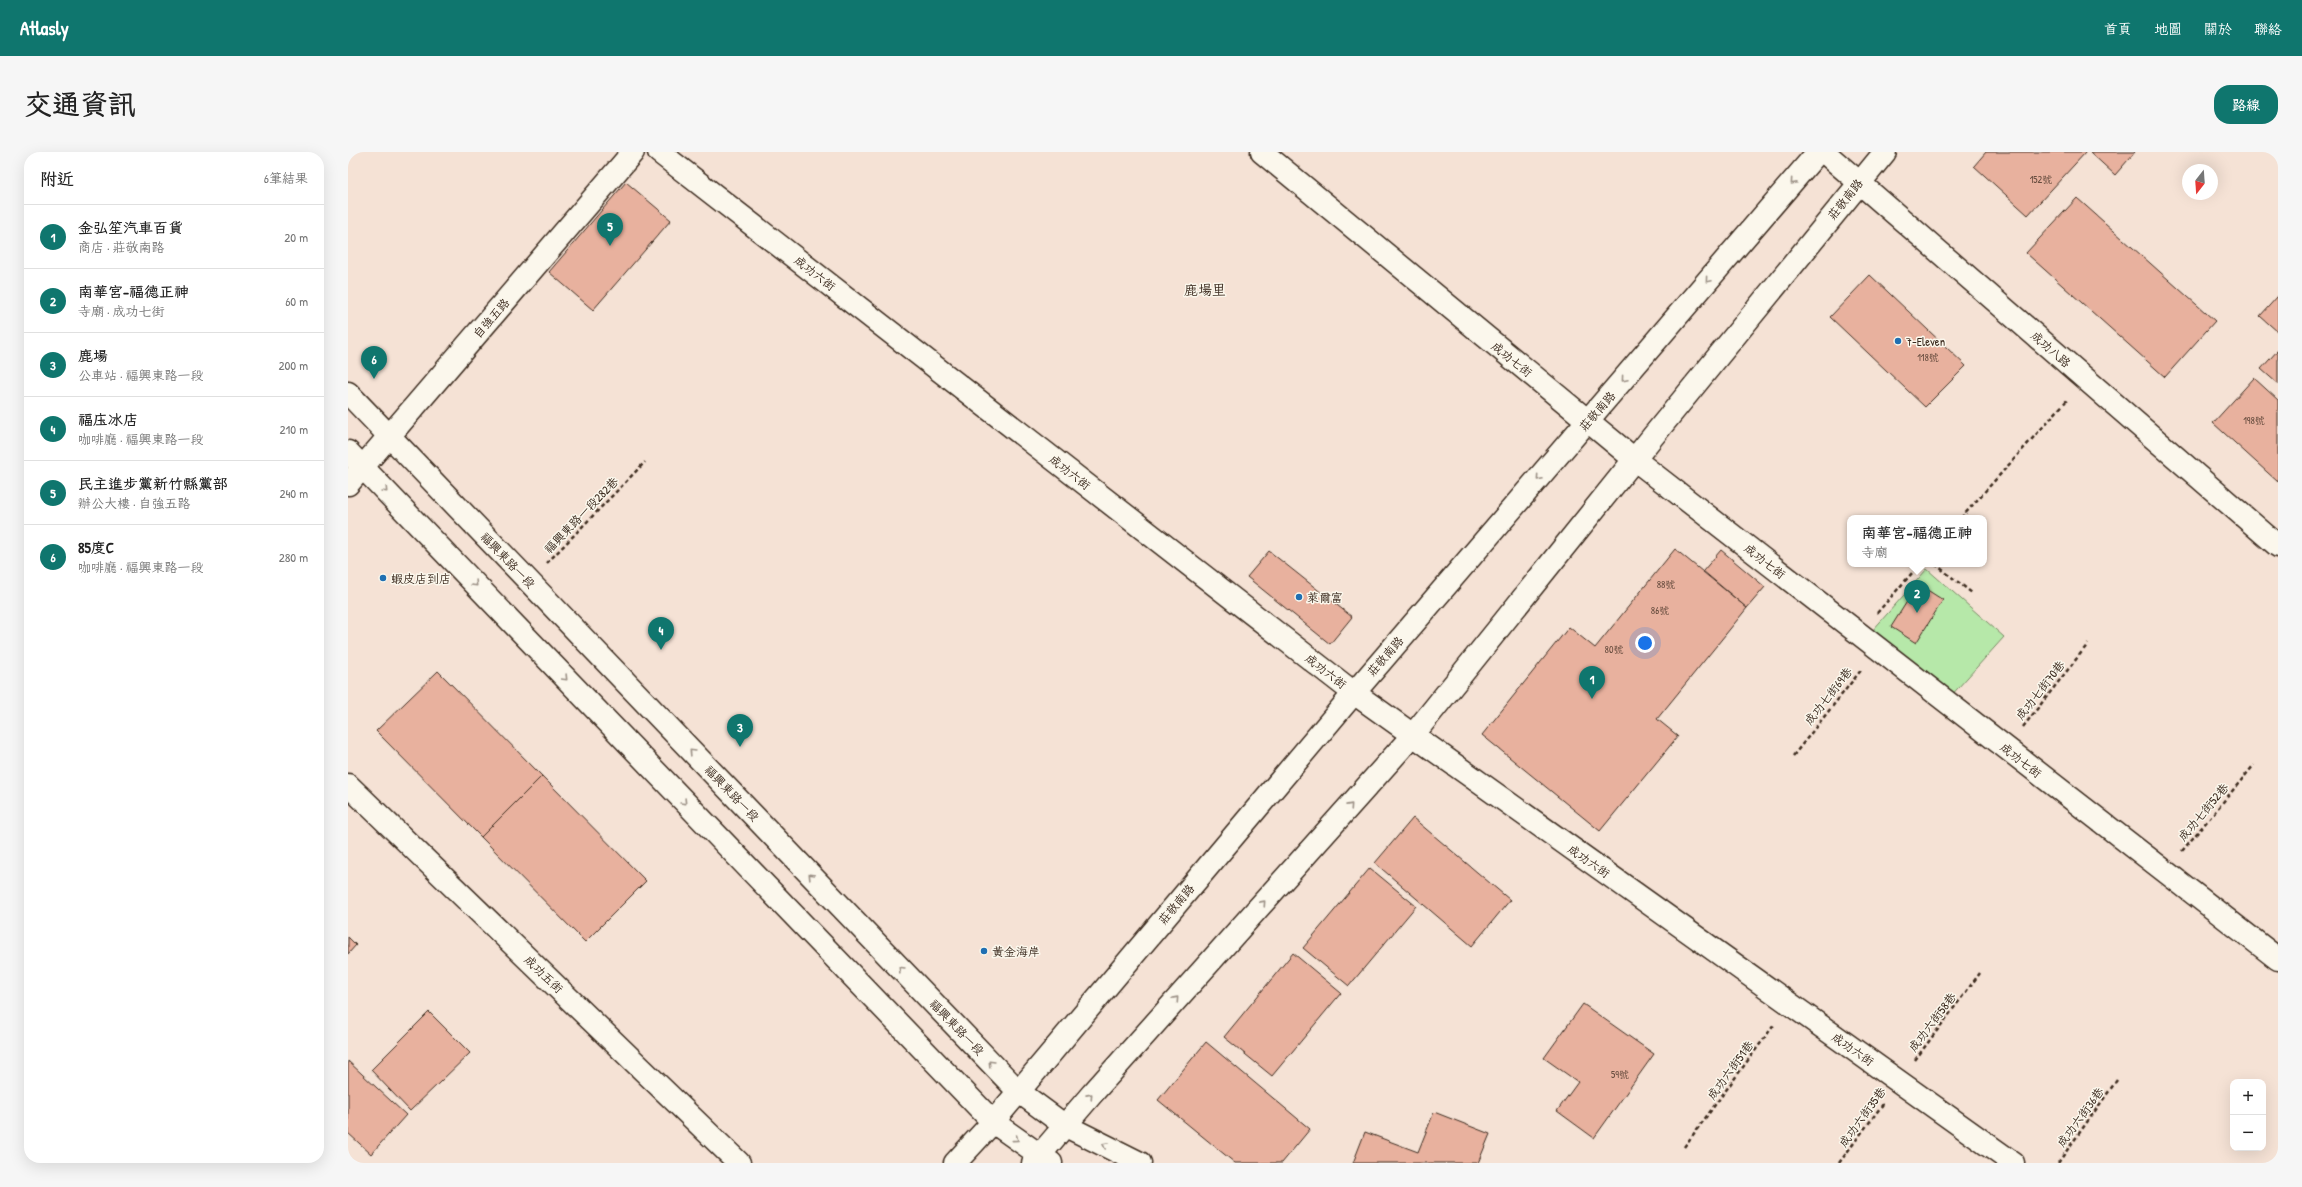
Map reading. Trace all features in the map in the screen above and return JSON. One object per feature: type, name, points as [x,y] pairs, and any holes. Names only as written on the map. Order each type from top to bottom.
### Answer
[{"type":"street","name":"自強五路","points":[[348,484],[355,460],[389,436],[633,152]]},
{"type":"street","name":"成功六街","points":[[659,152],[1354,693],[2014,1163]]},
{"type":"street","name":"成功七街","points":[[1262,152],[1634,459],[2278,959]]},
{"type":"street","name":"莊敬南路","points":[[955,1163],[993,1122],[1354,693],[1818,152]]},
{"type":"street","name":"成功八路","points":[[1824,152],[2278,546]]},
{"type":"street","name":"莊敬南路","points":[[1041,1161],[1064,1125],[1413,735],[1634,459],[1858,183],[1885,152]]},
{"type":"street","name":"福興東路一段","points":[[348,393],[1018,1091],[1064,1125],[1140,1163]]},
{"type":"street","points":[[355,460],[993,1122],[1041,1161]]},
{"type":"street","name":"成功五街","points":[[348,785],[739,1163]]},
{"type":"path","points":[[1965,515],[2086,379]]},
{"type":"path","name":"福興東路一段282巷","points":[[529,582],[645,462]]},
{"type":"path","points":[[1858,633],[1917,567]]},
{"type":"path","points":[[1939,567],[1972,592]]},
{"type":"path","name":"成功七街70巷","points":[[2006,748],[2088,644]]},
{"type":"path","name":"成功七街69巷","points":[[1793,756],[1878,648]]},
{"type":"path","name":"成功七街52巷","points":[[2165,871],[2254,765]]},
{"type":"path","name":"成功六街58巷","points":[[1899,1082],[1980,973]]},
{"type":"path","name":"成功六街51巷","points":[[1684,1148],[1790,1004]]},
{"type":"path","name":"成功六街36巷","points":[[2058,1163],[2117,1080]]},
{"type":"path","name":"成功六街35巷","points":[[1839,1163],[1899,1082]]},
{"type":"green space","points":[[1927,569],[2004,637],[1949,698],[1872,631]]},
{"type":"building","points":[[1986,152],[2086,152],[2028,215],[1974,166]]},
{"type":"building","points":[[2090,152],[2135,152],[2115,175]]},
{"type":"building","points":[[626,182],[671,220],[593,310],[549,272]]},
{"type":"building","points":[[2077,198],[2215,321],[2165,377],[2026,253]]},
{"type":"building","name":"7-Eleven","points":[[1870,275],[1966,366],[1925,407],[1830,317]]},
{"type":"building","points":[[2278,296],[2278,332],[2260,316]]},
{"type":"building","points":[[2278,350],[2278,384],[2261,369]]},
{"type":"building","points":[[2254,378],[2278,400],[2278,482],[2213,423]]},
{"type":"building","points":[[1675,549],[1747,608],[1657,719],[1678,736],[1600,831],[1482,735],[1569,627],[1595,648]]},
{"type":"building","points":[[1721,550],[1765,587],[1747,608],[1703,571]]},
{"type":"building","name":"萊爾富","points":[[1269,551],[1352,617],[1330,644],[1247,577]]},
{"type":"building","points":[[1918,584],[1943,600],[1916,643],[1891,627]]},
{"type":"building","points":[[438,671],[542,776],[481,837],[376,731]]},
{"type":"building","points":[[542,776],[646,881],[585,942],[481,837]]},
{"type":"building","points":[[1413,818],[1510,900],[1472,946],[1375,863]]},
{"type":"building","points":[[1370,868],[1416,906],[1349,986],[1303,948]]},
{"type":"building","points":[[348,937],[356,945],[348,954]]},
{"type":"building","points":[[1293,953],[1341,993],[1272,1076],[1224,1037]]},
{"type":"building","points":[[1583,1004],[1654,1054],[1594,1138],[1557,1111],[1578,1082],[1544,1058]]},
{"type":"building","points":[[429,1012],[470,1053],[410,1111],[371,1070]]},
{"type":"building","points":[[1206,1042],[1310,1129],[1282,1163],[1235,1163],[1158,1100]]},
{"type":"building","points":[[348,1061],[406,1115],[371,1154],[348,1133]]},
{"type":"building","points":[[1434,1112],[1490,1134],[1478,1163],[1353,1163],[1365,1132],[1418,1152]]},
{"type":"place","name":"民主進步黨新竹縣黨部","points":[[610,246]]},
{"type":"place","name":"7-Eleven","points":[[1898,341]]},
{"type":"place","name":"85度C","points":[[374,379]]},
{"type":"place","name":"蝦皮店到店","points":[[383,578]]},
{"type":"place","name":"萊爾富","points":[[1299,597]]},
{"type":"place","name":"南華宮-福德正神","points":[[1917,613]]},
{"type":"place","name":"福庒冰店","points":[[661,650]]},
{"type":"place","name":"金弘笙汽車百貨","points":[[1592,699]]},
{"type":"place","name":"鹿場","points":[[740,747]]},
{"type":"place","name":"黄金海岸","points":[[984,951]]},
{"type":"district","name":"鹿場里","points":[[1205,289]]}]
